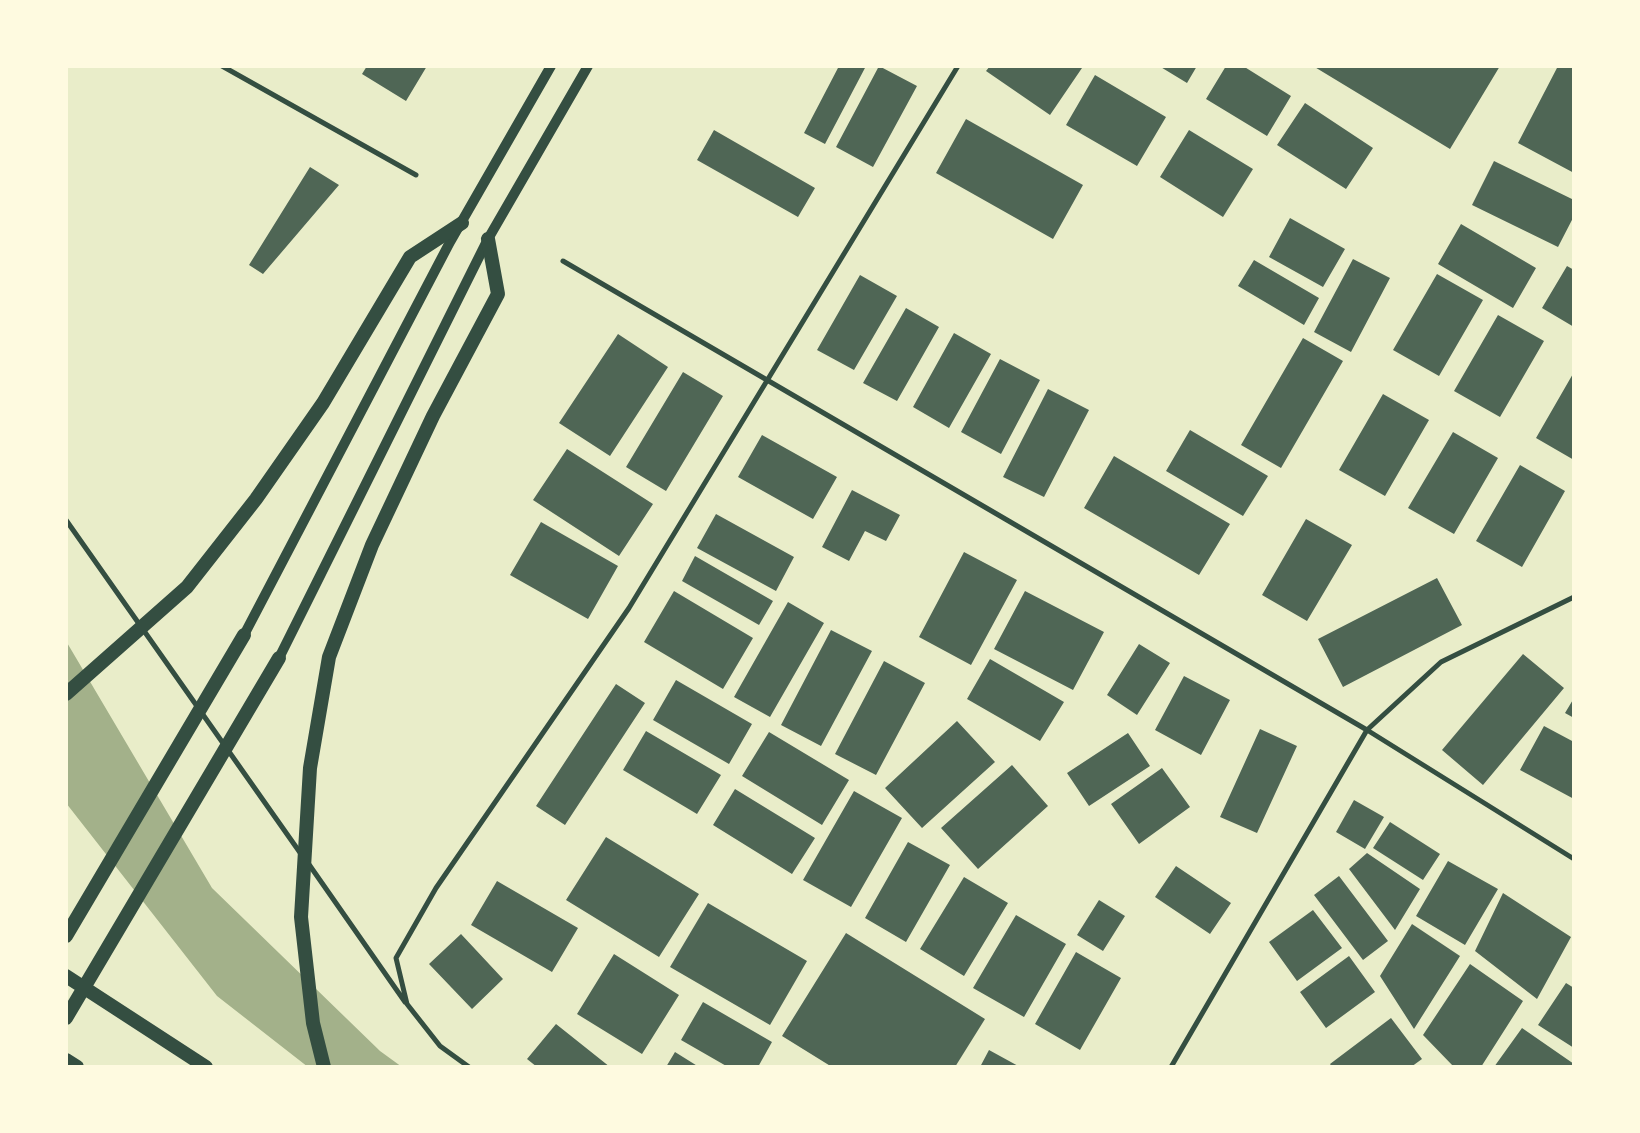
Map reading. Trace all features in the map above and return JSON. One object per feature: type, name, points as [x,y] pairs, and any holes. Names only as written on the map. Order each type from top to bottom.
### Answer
[{"type":"highway","points":[[66,694],[187,587],[256,499],[323,403],[410,257],[462,223]]},
{"type":"highway","points":[[324,1067],[314,1023],[301,917],[310,768],[330,657],[372,545],[433,416],[498,294],[488,239]]},
{"type":"highway","points":[[66,936],[244,635]]},
{"type":"highway","points":[[66,1018],[280,658]]},
{"type":"highway","points":[[66,976],[206,1067]]},
{"type":"highway","points":[[66,1060],[78,1067]]},
{"type":"main road","points":[[244,635],[462,223],[551,66]]},
{"type":"main road","points":[[280,658],[488,239],[588,66]]},
{"type":"street","points":[[222,66],[416,175]]},
{"type":"street","points":[[406,1004],[396,958],[436,888],[629,608],[958,66]]},
{"type":"street","points":[[563,261],[1366,730],[1574,859]]},
{"type":"street","points":[[66,520],[406,1004],[440,1046],[469,1067]]},
{"type":"street","points":[[1171,1067],[1366,730],[1441,662],[1574,597]]},
{"type":"shaded area","points":[[66,641],[212,888],[380,1051],[402,1067],[308,1067],[217,996],[66,803]]},
{"type":"building","points":[[367,66],[427,66],[406,101],[362,74]]},
{"type":"building","points":[[839,66],[866,66],[825,144],[804,133]]},
{"type":"building","points":[[879,66],[917,86],[873,167],[836,147]]},
{"type":"building","points":[[990,66],[1080,66],[1082,68],[1050,115],[986,71]]},
{"type":"building","points":[[1159,66],[1197,66],[1187,83]]},
{"type":"building","points":[[1226,66],[1243,66],[1291,96],[1267,136],[1206,99]]},
{"type":"building","points":[[1313,66],[1500,66],[1450,149]]},
{"type":"building","points":[[1558,66],[1574,66],[1574,173],[1518,143]]},
{"type":"building","points":[[1095,75],[1166,117],[1137,166],[1066,125]]},
{"type":"building","points":[[1305,103],[1373,148],[1346,189],[1277,145]]},
{"type":"building","points":[[966,119],[1083,185],[1053,239],[936,173]]},
{"type":"building","points":[[714,130],[815,188],[798,217],[697,160]]},
{"type":"building","points":[[1189,130],[1253,169],[1223,217],[1160,177]]},
{"type":"building","points":[[1494,161],[1574,200],[1574,216],[1558,247],[1472,205]]},
{"type":"building","points":[[310,167],[339,185],[263,274],[249,265]]},
{"type":"building","points":[[1290,218],[1345,249],[1323,287],[1269,257]]},
{"type":"building","points":[[1461,224],[1536,268],[1513,308],[1438,264]]},
{"type":"building","points":[[1353,259],[1390,278],[1351,352],[1314,332]]},
{"type":"building","points":[[1254,260],[1319,298],[1304,325],[1238,286]]},
{"type":"building","points":[[1567,266],[1574,270],[1574,327],[1542,308]]},
{"type":"building","points":[[1437,274],[1483,300],[1439,376],[1393,350]]},
{"type":"building","points":[[860,275],[897,296],[854,370],[817,350]]},
{"type":"building","points":[[906,308],[939,327],[897,401],[863,383]]},
{"type":"building","points":[[1498,315],[1544,341],[1500,417],[1454,391]]},
{"type":"building","points":[[954,333],[991,354],[949,428],[913,407]]},
{"type":"building","points":[[618,334],[668,367],[610,456],[559,423]]},
{"type":"building","points":[[1303,338],[1343,361],[1281,468],[1241,445]]},
{"type":"building","points":[[1000,359],[1040,380],[1001,454],[961,432]]},
{"type":"building","points":[[683,372],[723,396],[666,491],[626,467]]},
{"type":"building","points":[[1574,372],[1574,460],[1536,438]]},
{"type":"building","points":[[1048,389],[1089,410],[1044,497],[1003,477]]},
{"type":"building","points":[[1383,394],[1429,420],[1385,496],[1339,470]]},
{"type":"building","points":[[1190,430],[1268,476],[1243,516],[1166,471]]},
{"type":"building","points":[[1453,432],[1498,458],[1454,534],[1408,508]]},
{"type":"building","points":[[762,435],[837,477],[813,519],[738,477]]},
{"type":"building","points":[[567,449],[653,504],[619,556],[533,500]]},
{"type":"building","points":[[1114,456],[1230,524],[1199,575],[1084,508]]},
{"type":"building","points":[[1520,465],[1565,491],[1522,567],[1476,541]]},
{"type":"building","points":[[852,490],[900,515],[886,541],[865,531],[849,561],[822,547]]},
{"type":"building","points":[[716,514],[794,557],[776,591],[697,548]]},
{"type":"building","points":[[1306,519],[1352,545],[1307,621],[1262,595]]},
{"type":"building","points":[[541,522],[618,566],[588,619],[510,575]]},
{"type":"building","points":[[964,552],[1017,580],[971,665],[919,637]]},
{"type":"building","points":[[695,556],[773,601],[759,625],[682,581]]},
{"type":"building","points":[[1437,578],[1462,625],[1343,687],[1318,639]]},
{"type":"building","points":[[674,591],[753,638],[723,689],[644,642]]},
{"type":"building","points":[[1025,591],[1104,632],[1073,690],[994,649]]},
{"type":"building","points":[[788,602],[824,623],[770,717],[734,697]]},
{"type":"building","points":[[831,630],[872,651],[821,746],[781,725]]},
{"type":"building","points":[[1139,644],[1170,663],[1137,715],[1107,695]]},
{"type":"building","points":[[1523,654],[1564,688],[1483,785],[1442,750]]},
{"type":"building","points":[[990,659],[1064,702],[1040,741],[967,699]]},
{"type":"building","points":[[884,661],[925,683],[876,775],[835,754]]},
{"type":"building","points":[[1184,676],[1230,700],[1201,755],[1155,730]]},
{"type":"building","points":[[676,680],[752,724],[729,764],[653,720]]},
{"type":"building","points":[[616,684],[645,703],[565,825],[536,806]]},
{"type":"building","points":[[1574,698],[1574,718],[1565,713]]},
{"type":"building","points":[[957,721],[995,762],[922,828],[885,788]]},
{"type":"building","points":[[1544,726],[1574,742],[1574,799],[1520,770]]},
{"type":"building","points":[[1260,729],[1297,746],[1257,833],[1220,817]]},
{"type":"building","points":[[646,731],[721,775],[697,814],[623,770]]},
{"type":"building","points":[[769,732],[849,780],[822,825],[742,776]]},
{"type":"building","points":[[1128,733],[1150,766],[1089,806],[1067,773]]},
{"type":"building","points":[[1012,765],[1048,806],[978,869],[941,828]]},
{"type":"building","points":[[1162,768],[1190,807],[1139,844],[1111,804]]},
{"type":"building","points":[[735,789],[815,838],[792,874],[713,825]]},
{"type":"building","points":[[854,791],[902,818],[851,907],[803,880]]},
{"type":"building","points":[[1354,800],[1384,817],[1365,849],[1336,832]]},
{"type":"building","points":[[1390,822],[1440,854],[1423,880],[1373,848]]},
{"type":"building","points":[[606,837],[699,894],[659,957],[566,900]]},
{"type":"building","points":[[908,842],[950,865],[906,942],[865,918]]},
{"type":"building","points":[[1367,853],[1420,889],[1395,930],[1349,869]]},
{"type":"building","points":[[1448,861],[1498,889],[1465,945],[1416,916]]},
{"type":"building","points":[[1176,866],[1231,903],[1210,934],[1155,897]]},
{"type":"building","points":[[1339,876],[1388,941],[1363,960],[1314,895]]},
{"type":"building","points":[[964,877],[1008,903],[964,976],[920,949]]},
{"type":"building","points":[[497,881],[578,928],[552,972],[471,925]]},
{"type":"building","points":[[1503,893],[1571,937],[1537,999],[1475,951]]},
{"type":"building","points":[[1099,900],[1125,916],[1103,951],[1077,935]]},
{"type":"building","points":[[708,903],[807,961],[770,1025],[670,967]]},
{"type":"building","points":[[1313,910],[1342,948],[1297,981],[1269,942]]},
{"type":"building","points":[[1016,915],[1066,944],[1024,1017],[973,988]]},
{"type":"building","points":[[1412,924],[1460,956],[1414,1029],[1380,976]]},
{"type":"building","points":[[846,933],[985,1019],[955,1067],[832,1067],[782,1036]]},
{"type":"building","points":[[461,934],[503,979],[472,1009],[429,964]]},
{"type":"building","points":[[1076,952],[1121,978],[1080,1050],[1035,1024]]},
{"type":"building","points":[[614,954],[679,995],[642,1054],[577,1014]]},
{"type":"building","points":[[1349,956],[1375,992],[1326,1028],[1300,992]]},
{"type":"building","points":[[1470,964],[1523,1001],[1481,1067],[1454,1067],[1423,1035]]},
{"type":"building","points":[[1566,983],[1574,988],[1574,1048],[1538,1025]]},
{"type":"building","points":[[703,1002],[772,1042],[758,1067],[728,1067],[681,1040]]},
{"type":"building","points":[[1391,1018],[1422,1059],[1411,1067],[1332,1067],[1330,1064]]},
{"type":"building","points":[[556,1024],[610,1067],[537,1067],[527,1059]]},
{"type":"building","points":[[1522,1028],[1574,1064],[1574,1067],[1494,1067]]},
{"type":"building","points":[[989,1050],[1020,1067],[980,1067]]},
{"type":"building","points":[[675,1052],[699,1067],[666,1067]]}]
